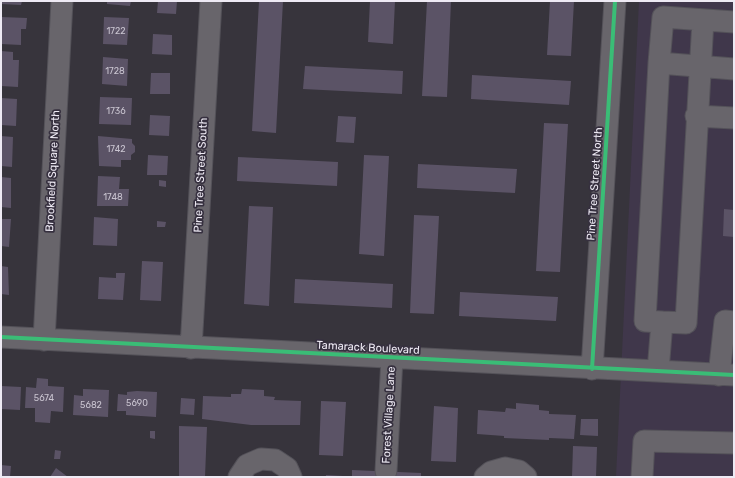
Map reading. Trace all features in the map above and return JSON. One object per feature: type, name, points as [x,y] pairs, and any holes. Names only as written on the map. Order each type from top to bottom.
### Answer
[{"type":"street","name":"Brookfield Square North","points":[[44,340],[62,1]]},
{"type":"street","name":"Pine Tree Street South","points":[[191,348],[210,1]]},
{"type":"street","name":"Pine Tree Street North","points":[[592,369],[615,1]]},
{"type":"street","points":[[702,20],[686,323],[645,321],[659,63],[663,17],[734,22]]},
{"type":"street","points":[[659,63],[734,69]]},
{"type":"street","points":[[696,116],[734,118]]},
{"type":"street","points":[[727,375],[725,321],[734,322]]},
{"type":"street","points":[[658,371],[662,322]]},
{"type":"street","name":"Tamarack Boulevard","points":[[1,337],[727,375]]},
{"type":"street","name":"Forest Village Lane","points":[[386,471],[392,358]]},
{"type":"street","points":[[642,477],[644,441],[734,444]]},
{"type":"street","points":[[239,477],[247,465],[261,458],[275,460],[287,468],[291,477]]},
{"type":"street","points":[[486,477],[491,472],[505,468],[519,471],[526,477]]},
{"type":"shaded area","points":[[639,1],[734,1],[734,477],[616,477]]},
{"type":"building","points":[[1,1],[22,1],[21,5],[1,4]]},
{"type":"building","points":[[107,1],[131,1],[130,6],[107,4]]},
{"type":"building","points":[[158,1],[177,1],[176,14],[157,13]]},
{"type":"building","points":[[259,1],[283,1],[276,133],[252,131]]},
{"type":"building","points":[[370,1],[395,1],[393,44],[368,42]]},
{"type":"building","points":[[427,1],[451,1],[447,97],[422,96]]},
{"type":"building","points":[[550,1],[574,1],[571,56],[547,55]]},
{"type":"building","points":[[1,17],[27,18],[26,29],[21,29],[21,45],[1,44]]},
{"type":"building","points":[[104,17],[129,18],[127,45],[103,44]]},
{"type":"building","points":[[153,34],[172,35],[172,55],[152,54]]},
{"type":"building","points":[[1,51],[13,52],[13,60],[19,60],[18,87],[1,86]]},
{"type":"building","points":[[103,57],[128,59],[127,86],[102,84]]},
{"type":"building","points":[[305,66],[403,71],[402,94],[303,89]]},
{"type":"building","points":[[151,73],[170,73],[170,94],[150,94]]},
{"type":"building","points":[[472,75],[571,81],[569,105],[471,99]]},
{"type":"building","points":[[100,97],[132,98],[131,125],[99,124]]},
{"type":"building","points":[[1,98],[17,99],[16,126],[1,125]]},
{"type":"building","points":[[150,115],[170,116],[169,136],[149,135]]},
{"type":"building","points":[[338,116],[356,117],[354,143],[336,142]]},
{"type":"building","points":[[544,123],[568,124],[560,272],[536,271]]},
{"type":"building","points":[[1,136],[13,137],[12,167],[1,166]]},
{"type":"building","points":[[98,136],[132,139],[132,143],[135,146],[135,152],[131,155],[131,160],[121,160],[121,167],[99,166]]},
{"type":"building","points":[[148,155],[168,156],[167,175],[147,175]]},
{"type":"building","points":[[364,155],[389,156],[384,256],[359,254]]},
{"type":"building","points":[[238,157],[338,162],[337,186],[237,181]]},
{"type":"building","points":[[418,164],[517,169],[515,193],[417,188]]},
{"type":"building","points":[[98,176],[120,177],[119,189],[129,189],[128,206],[97,206]]},
{"type":"building","points":[[1,177],[11,178],[11,208],[1,207]]},
{"type":"building","points":[[159,180],[166,181],[166,187],[159,186]]},
{"type":"building","points":[[249,206],[273,207],[269,306],[244,304]]},
{"type":"building","points":[[724,209],[734,210],[734,237],[723,236]]},
{"type":"building","points":[[414,215],[439,216],[434,314],[410,313]]},
{"type":"building","points":[[94,217],[118,219],[117,246],[93,245]]},
{"type":"building","points":[[1,219],[11,219],[9,247],[1,246]]},
{"type":"building","points":[[157,221],[166,222],[165,227],[157,227]]},
{"type":"building","points":[[142,261],[163,262],[161,301],[140,300]]},
{"type":"building","points":[[1,266],[8,267],[9,295],[1,294]]},
{"type":"building","points":[[116,273],[125,273],[123,300],[98,299],[99,277],[116,278]]},
{"type":"building","points":[[295,279],[393,284],[392,308],[294,303]]},
{"type":"building","points":[[460,292],[558,297],[556,321],[459,316]]},
{"type":"building","points":[[37,378],[48,379],[48,386],[64,387],[63,412],[51,411],[50,423],[35,422],[35,408],[25,408],[26,387],[36,388]]},
{"type":"building","points":[[1,386],[21,387],[20,410],[1,409]]},
{"type":"building","points":[[83,389],[109,390],[108,417],[73,415],[74,395],[83,396]]},
{"type":"building","points":[[242,389],[264,390],[264,396],[275,397],[274,400],[301,401],[300,425],[251,425],[202,419],[203,396],[231,397],[231,394],[241,394]]},
{"type":"building","points":[[127,392],[157,392],[156,417],[126,415],[126,411],[117,411],[118,394],[127,395]]},
{"type":"building","points":[[181,398],[195,399],[194,415],[180,414]]},
{"type":"building","points":[[321,401],[346,402],[343,456],[319,455]]},
{"type":"building","points":[[516,403],[539,405],[539,410],[549,411],[549,414],[576,415],[574,439],[549,438],[549,440],[504,438],[504,436],[477,434],[478,410],[505,412],[506,408],[516,409]]},
{"type":"building","points":[[434,406],[458,408],[456,462],[431,461]]},
{"type":"building","points":[[581,419],[598,419],[598,436],[580,435]]},
{"type":"building","points":[[179,426],[207,427],[205,477],[179,477]]},
{"type":"building","points":[[150,431],[155,431],[155,439],[150,438]]},
{"type":"building","points":[[573,446],[597,447],[596,477],[572,477]]},
{"type":"building","points":[[55,450],[61,451],[60,459],[54,459]]},
{"type":"building","points":[[1,465],[11,466],[10,477],[1,477]]},
{"type":"building","points":[[56,468],[68,477],[50,477]]},
{"type":"building","points":[[352,470],[421,473],[421,477],[352,477]]},
{"type":"building","points":[[326,475],[343,476],[343,477],[326,477]]},
{"type":"cycle path","points":[[592,369],[615,1]]},
{"type":"cycle path","points":[[1,337],[734,375]]}]
